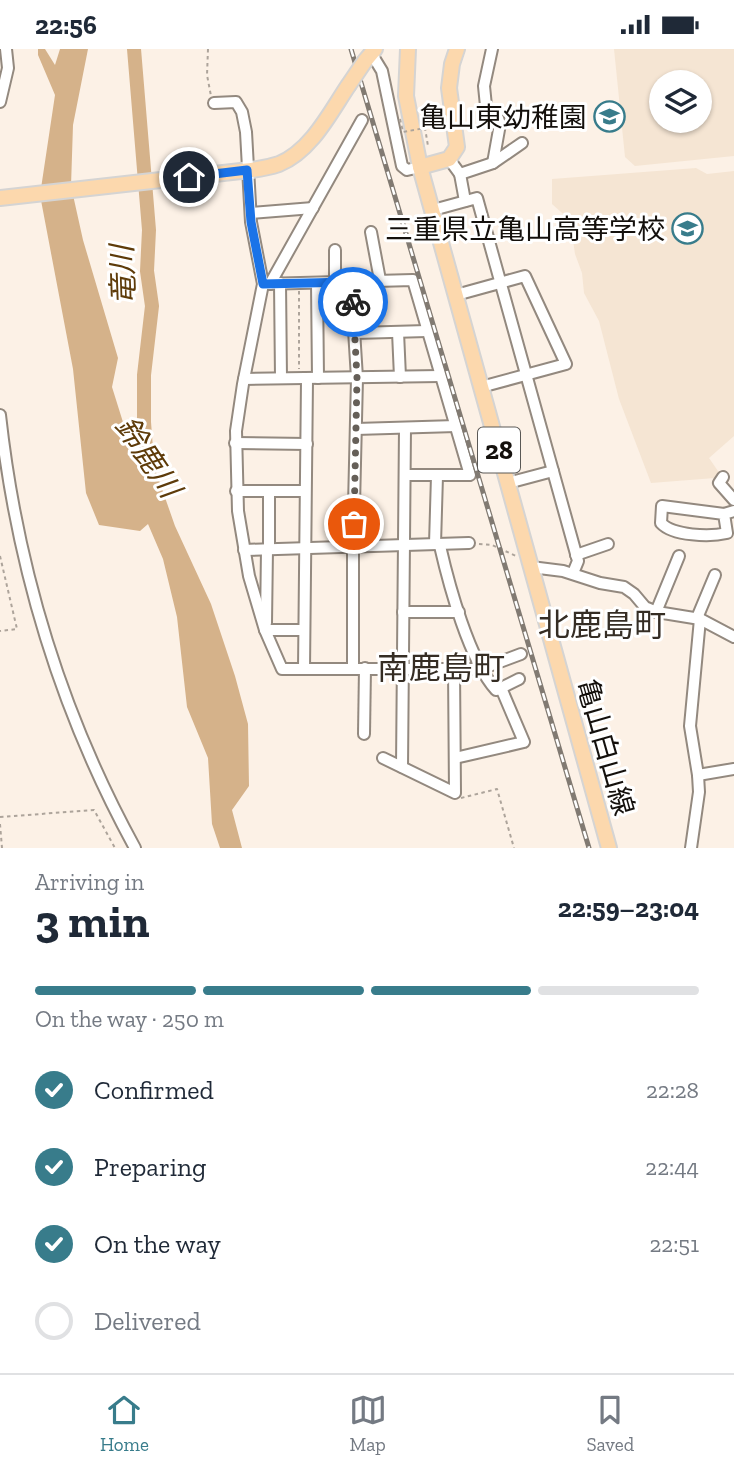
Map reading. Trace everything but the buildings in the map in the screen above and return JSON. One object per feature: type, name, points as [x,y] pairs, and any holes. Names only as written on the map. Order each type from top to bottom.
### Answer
[{"type":"main road","name":"亀山白山線","points":[[408,49],[406,96],[419,167],[609,848]]},
{"type":"main road","points":[[419,167],[449,159],[455,152],[458,141],[449,88],[457,49]]},
{"type":"main road","points":[[2,198],[277,165],[299,151],[311,139],[370,55]]},
{"type":"street","points":[[0,102],[8,68],[6,49]]},
{"type":"street","points":[[492,49],[484,86],[487,116],[498,117],[500,124],[494,163]]},
{"type":"street","points":[[370,55],[382,71],[402,166],[407,170],[419,167]]},
{"type":"street","points":[[215,104],[232,101],[239,105],[246,132],[244,171],[251,213],[271,284],[281,379]]},
{"type":"street","points":[[362,120],[271,284],[244,379],[235,443],[236,491],[244,550],[265,631],[282,670],[481,669],[521,654]]},
{"type":"street","points":[[460,174],[494,163],[522,143]]},
{"type":"street","points":[[449,159],[460,174],[465,201]]},
{"type":"street","points":[[433,210],[477,198],[578,561],[573,573]]},
{"type":"street","points":[[251,213],[313,208]]},
{"type":"street","points":[[371,232],[380,280]]},
{"type":"street","points":[[335,250],[335,282]]},
{"type":"street","points":[[456,295],[525,276],[566,364],[481,387]]},
{"type":"street","points":[[271,284],[413,280],[470,475],[405,475]]},
{"type":"street","points":[[351,282],[357,378],[353,548],[365,734]]},
{"type":"street","points":[[304,669],[308,379],[317,283]]},
{"type":"street","points":[[355,333],[427,331]]},
{"type":"street","points":[[398,332],[400,377]]},
{"type":"street","points":[[244,379],[440,376]]},
{"type":"street","points":[[0,415],[22,555],[40,624],[79,734],[135,848]]},
{"type":"street","points":[[356,429],[456,426]]},
{"type":"street","points":[[402,767],[405,428]]},
{"type":"street","points":[[235,443],[307,444]]},
{"type":"street","points":[[508,483],[553,471]]},
{"type":"street","points":[[437,476],[437,545],[447,581],[481,669],[496,690],[519,679]]},
{"type":"street","points":[[723,477],[719,483],[734,500]]},
{"type":"street","points":[[236,491],[305,491]]},
{"type":"street","points":[[265,631],[269,492]]},
{"type":"street","points":[[662,506],[729,512],[727,533],[717,535],[678,533],[661,523],[660,509],[662,506]]},
{"type":"street","points":[[244,550],[469,543]]},
{"type":"street","points":[[576,555],[608,544]]},
{"type":"street","points":[[656,612],[679,556]]},
{"type":"street","points":[[529,561],[600,583],[624,587],[645,607],[656,612],[698,618],[734,637]]},
{"type":"street","points":[[691,848],[697,809],[698,775],[690,726],[698,618],[715,575]]},
{"type":"street","points":[[403,612],[459,611]]},
{"type":"street","points":[[265,631],[304,629]]},
{"type":"street","points":[[383,758],[455,793],[454,669]]},
{"type":"street","points":[[454,758],[524,742],[501,688]]},
{"type":"street","points":[[698,775],[734,769]]},
{"type":"path","points":[[208,49],[208,92],[215,104]]},
{"type":"path","points":[[400,119],[403,132],[425,128],[428,146]]},
{"type":"path","points":[[298,283],[308,379]]},
{"type":"path","points":[[469,543],[492,545],[529,561]]},
{"type":"path","points":[[0,556],[17,629],[0,631]]},
{"type":"path","points":[[455,793],[461,798],[497,789],[514,848]]},
{"type":"path","points":[[0,817],[94,810],[115,848]]},
{"type":"path","points":[[0,824],[2,848]]},
{"type":"shaded area","points":[[38,49],[45,49],[55,65],[60,49],[88,49],[73,125],[71,186],[83,240],[118,358],[112,387],[127,435],[155,469],[175,526],[211,604],[248,724],[249,786],[232,810],[242,848],[220,848],[212,824],[208,758],[187,707],[177,617],[163,559],[148,524],[140,531],[99,525],[86,493],[73,369],[40,195],[55,95]]},
{"type":"shaded area","points":[[614,49],[734,49],[734,156],[635,166],[625,157]]},
{"type":"shaded area","name":"三重県立亀山高等学校","points":[[696,168],[707,174],[734,171],[734,436],[709,458],[720,474],[715,478],[651,483],[619,399],[599,321],[584,293],[570,220],[552,204],[552,179]]},
{"type":"waterway","name":"竜川","points":[[134,49],[149,230],[147,271],[152,306],[144,375],[148,476]]},
{"type":"railway","points":[[351,49],[589,848]]},
{"type":"way so far","points":[[353,302],[357,378],[354,524]]},
{"type":"place","name":"亀山東幼稚園","points":[[610,117]]},
{"type":"place","name":"三重県立亀山高等学校","points":[[688,229]]},
{"type":"district","name":"北鹿島町","points":[[602,625]]},
{"type":"district","name":"南鹿島町","points":[[441,668]]},
{"type":"route","points":[[189,177],[247,170],[251,222],[263,284],[351,282],[353,302]]},
{"type":"water label","name":"鈴鹿川","points":[[148,457]]}]
